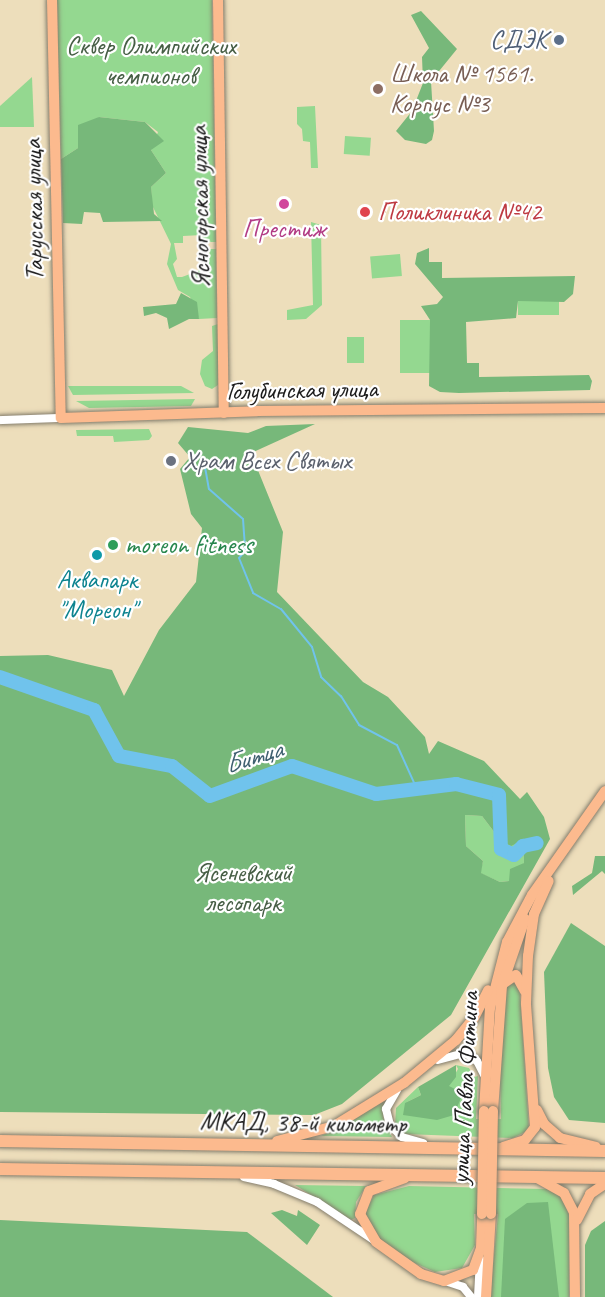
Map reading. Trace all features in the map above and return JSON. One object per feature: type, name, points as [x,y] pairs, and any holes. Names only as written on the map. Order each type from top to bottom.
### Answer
[{"type":"highway","name":"МКАД, 38-й километр","points":[[0,1141],[605,1150]]},
{"type":"highway","name":"МКАД, 38-й километр","points":[[0,1169],[605,1178]]},
{"type":"main road","name":"Тарусская улица","points":[[52,0],[61,418]]},
{"type":"main road","name":"Ясногорская улица","points":[[218,0],[224,413]]},
{"type":"main road","name":"Голубинская улица","points":[[61,418],[224,413],[605,408]]},
{"type":"main road","name":"улица Павла Фитина","points":[[489,1111],[485,1077],[490,1008],[502,954],[518,919],[602,799],[605,791]]},
{"type":"main road","name":"улица Павла Фитина","points":[[486,1297],[489,1111],[502,986],[525,920],[557,861]]},
{"type":"main road","points":[[526,1003],[534,914],[557,861]]},
{"type":"main road","points":[[242,1145],[285,1141],[322,1131],[404,1083],[431,1063],[474,1018],[502,954]]},
{"type":"main road","points":[[472,1149],[506,1147],[525,1140],[535,1127],[536,1106],[526,1003],[520,978],[511,975],[502,986]]},
{"type":"main road","points":[[536,1106],[544,1124],[560,1138],[605,1150]]},
{"type":"main road","points":[[444,1176],[393,1180],[369,1191],[360,1214],[375,1242],[409,1267],[444,1281],[473,1270],[481,1248]]},
{"type":"main road","points":[[535,1177],[564,1193],[574,1213],[576,1227],[574,1297]]},
{"type":"main road","points":[[576,1227],[590,1194],[605,1184]]},
{"type":"main road","name":"улица Павла Фитина","points":[[481,1248],[486,1214]]},
{"type":"street","name":"Голубинская улица","points":[[0,420],[61,418]]},
{"type":"street","points":[[431,1063],[447,1055],[465,1053],[477,1061],[485,1077]]},
{"type":"street","points":[[404,1083],[386,1109],[395,1132],[414,1142],[472,1149]]},
{"type":"street","points":[[204,1172],[247,1178],[296,1192],[375,1242]]},
{"type":"street","name":"улица Павла Фитина","points":[[478,1297],[481,1248]]},
{"type":"street","points":[[444,1281],[463,1287],[471,1297]]},
{"type":"green space","name":"Сквер Олимпийских чемпионов","points":[[57,0],[212,0],[216,242],[203,242],[202,235],[183,236],[183,243],[174,243],[177,259],[173,264],[177,277],[182,277],[198,271],[203,261],[208,261],[210,249],[216,249],[217,318],[199,319],[190,297],[178,290],[167,264],[171,244],[152,205],[151,187],[166,173],[151,150],[158,132],[145,122],[99,117],[78,148],[61,159]]},
{"type":"green space","points":[[421,11],[457,49],[431,81],[434,131],[432,140],[426,144],[405,140],[396,131],[412,111],[423,83],[422,57],[429,48],[411,15]]},
{"type":"green space","points":[[32,77],[34,127],[0,127],[0,106]]},
{"type":"green space","points":[[315,106],[318,168],[311,168],[310,142],[303,141],[302,129],[297,124],[297,107]]},
{"type":"green space","points":[[99,117],[145,122],[164,141],[151,150],[166,173],[151,187],[154,214],[162,221],[103,222],[100,213],[84,212],[82,224],[63,223],[61,159],[78,148],[78,125]]},
{"type":"green space","points":[[345,136],[371,138],[370,156],[344,154]]},
{"type":"green space","points":[[311,222],[321,225],[322,305],[306,319],[287,320],[287,310],[313,305]]},
{"type":"green space","points":[[429,248],[429,262],[442,262],[442,278],[575,276],[573,294],[564,302],[518,301],[516,318],[466,322],[467,363],[479,363],[479,377],[589,375],[592,381],[590,390],[459,393],[440,392],[429,386],[430,320],[421,306],[437,304],[443,297],[415,264],[417,253]]},
{"type":"green space","points":[[400,254],[402,276],[372,279],[370,257]]},
{"type":"green space","points":[[181,293],[197,302],[199,319],[189,319],[169,329],[167,318],[156,313],[144,316],[143,307],[176,304]]},
{"type":"green space","points":[[518,299],[559,299],[559,315],[518,315]]},
{"type":"green space","points":[[400,320],[430,320],[430,373],[400,373]]},
{"type":"green space","points":[[218,324],[218,385],[212,389],[205,386],[200,374],[202,360],[213,351],[212,326]]},
{"type":"green space","points":[[347,337],[364,337],[364,363],[347,363]]},
{"type":"green space","points":[[68,386],[181,386],[194,393],[73,395]]},
{"type":"green space","points":[[195,399],[191,406],[89,408],[76,401]]},
{"type":"green space","name":"Ясеневский лесопарк","points":[[315,424],[251,453],[283,532],[277,592],[363,682],[388,697],[425,737],[429,754],[438,741],[484,761],[520,799],[527,792],[544,817],[550,839],[451,1015],[342,1104],[314,1115],[0,1112],[0,656],[48,655],[112,670],[124,696],[159,630],[196,582],[202,528],[191,514],[180,469],[190,457],[178,443],[188,427],[248,433],[266,426]],"holes":[[[465,815],[482,816],[501,841],[511,846],[523,840],[524,863],[510,869],[509,881],[500,882],[481,873],[483,861],[466,846]]]},
{"type":"green space","points":[[149,429],[152,436],[149,440],[114,442],[113,436],[77,436],[76,430]]},
{"type":"green space","points":[[465,815],[482,816],[501,841],[523,839],[524,863],[509,881],[500,882],[480,873],[483,861],[466,846]]},
{"type":"green space","points":[[595,856],[605,856],[605,874],[602,871],[573,895],[572,886],[592,873]]},
{"type":"green space","points":[[571,923],[605,946],[605,1123],[569,1120],[554,1097],[548,1068],[544,972]]},
{"type":"green space","points":[[511,980],[519,987],[520,995],[529,1130],[513,1138],[405,1134],[395,1124],[396,1108],[418,1087],[421,1095],[405,1103],[448,1086],[458,1069],[456,1065],[469,1068],[474,1077],[478,1076],[476,1119],[501,1119],[500,1076],[506,989]]},
{"type":"green space","points":[[456,1065],[456,1077],[449,1086],[463,1093],[454,1115],[437,1120],[403,1115],[405,1103],[421,1095],[418,1087]]},
{"type":"green space","points":[[385,1098],[383,1117],[392,1137],[321,1136],[345,1125]]},
{"type":"green space","points":[[295,1185],[366,1186],[356,1202],[355,1218],[351,1220]]},
{"type":"green space","points":[[409,1186],[548,1189],[562,1197],[569,1215],[569,1297],[490,1297],[498,1214],[474,1214],[475,1245],[462,1268],[435,1272],[410,1261],[379,1238],[365,1213],[374,1195]]},
{"type":"green space","points":[[548,1202],[559,1297],[501,1297],[505,1219],[527,1203]]},
{"type":"green space","points":[[282,1210],[297,1216],[298,1210],[320,1225],[307,1245],[271,1213]]},
{"type":"green space","points":[[0,1220],[247,1232],[333,1297],[0,1297]]},
{"type":"green space","points":[[605,1221],[605,1297],[585,1297],[585,1245],[591,1231]]},
{"type":"waterway","points":[[205,467],[209,489],[243,519],[245,551],[239,558],[253,593],[281,609],[312,647],[321,677],[341,696],[359,725],[397,745],[416,787]]},
{"type":"waterway","name":"Битца","points":[[0,677],[94,710],[119,756],[172,766],[210,796],[292,766],[376,794],[456,784],[499,795],[501,849],[514,855],[523,846],[537,843]]},
{"type":"place","name":"СДЭК","points":[[559,40]]},
{"type":"place","name":"Школа № 1561. Корпус №3","points":[[378,89]]},
{"type":"place","name":"Престиж","points":[[284,204]]},
{"type":"place","name":"Поликлиника №42","points":[[365,212]]},
{"type":"place","name":"Храм Всех Святых","points":[[171,461]]},
{"type":"place","name":"moreon fitness","points":[[113,545]]},
{"type":"place","name":"Аквапарк \"Мореон\"","points":[[97,555]]}]
